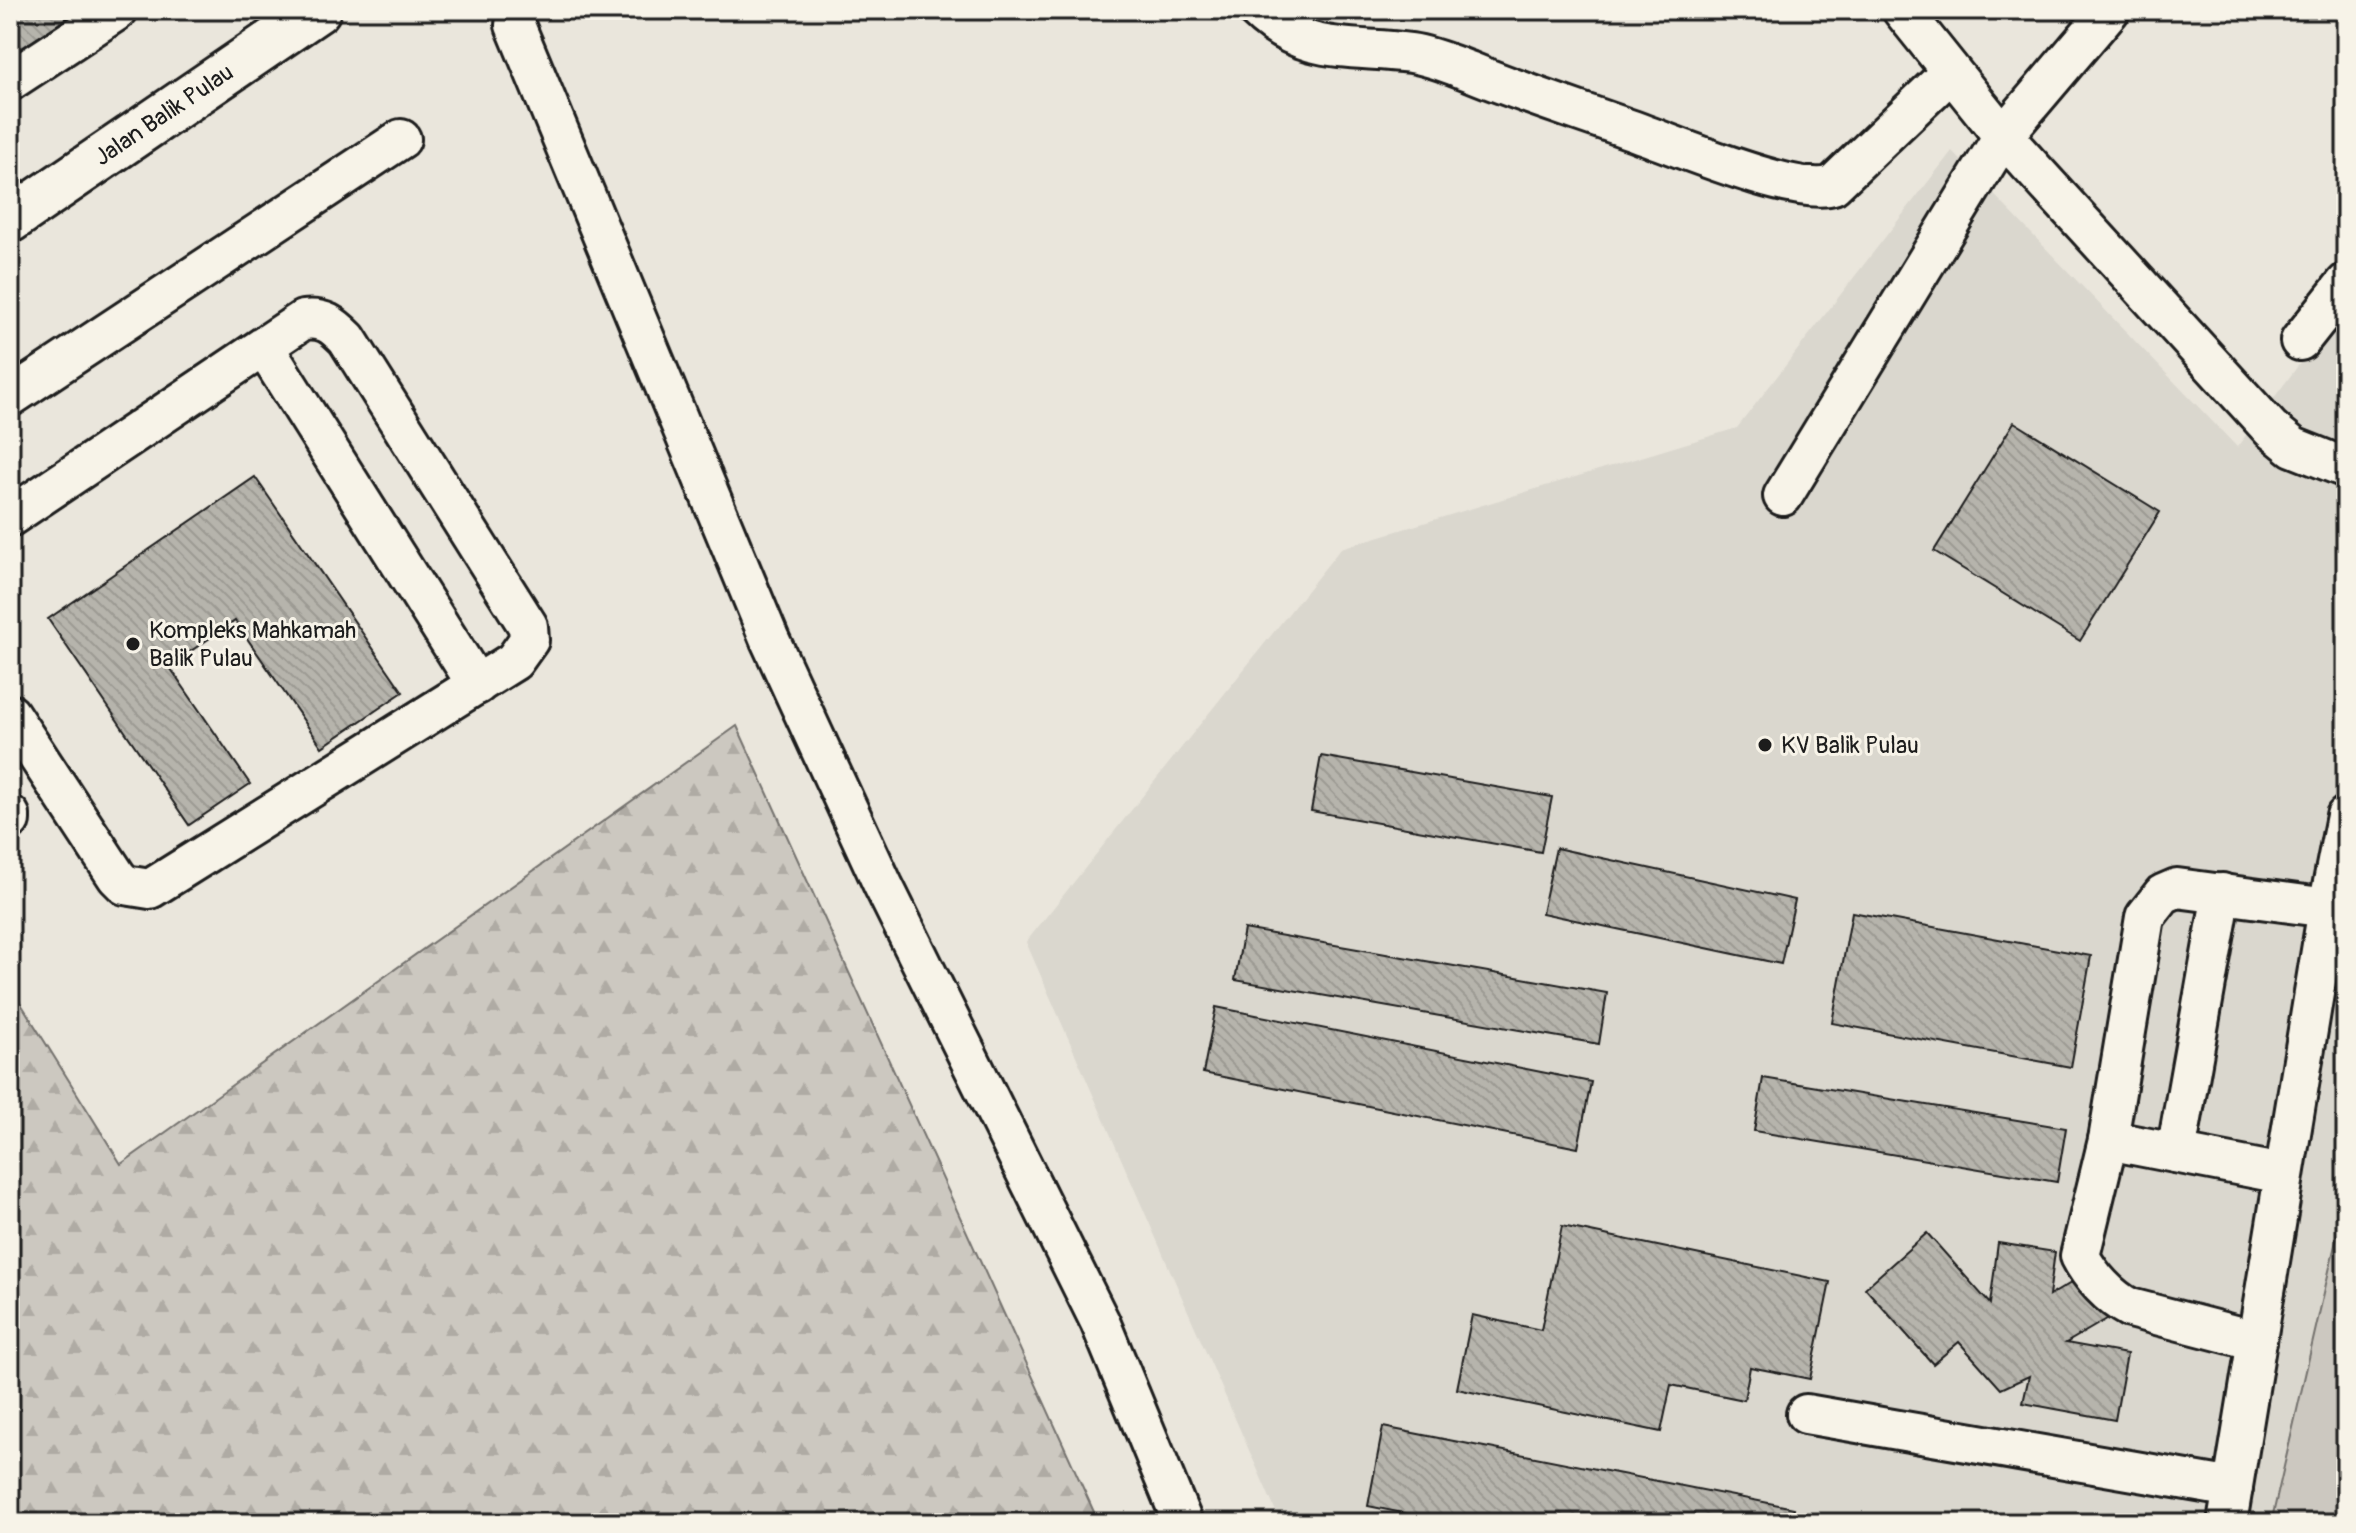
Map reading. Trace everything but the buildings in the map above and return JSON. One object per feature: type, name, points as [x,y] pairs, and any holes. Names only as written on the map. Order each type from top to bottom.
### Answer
[{"type":"main road","name":"Jalan Balik Pulau","points":[[10,220],[318,10]]},
{"type":"street","points":[[10,81],[118,10]]},
{"type":"street","points":[[1257,10],[1306,42],[1332,49],[1413,54],[1446,62],[1536,99],[1703,156],[1813,188],[1833,185],[1951,72]]},
{"type":"street","points":[[1902,10],[2003,136],[2271,429],[2293,447],[2346,468]]},
{"type":"street","points":[[1783,496],[2003,136],[2110,10]]},
{"type":"street","points":[[515,25],[770,640],[883,885],[1100,1322],[1183,1523]]},
{"type":"street","points":[[10,397],[401,139]]},
{"type":"street","points":[[2300,341],[2346,283]]},
{"type":"street","points":[[10,517],[303,320],[316,318],[327,321],[347,339],[528,626],[529,640],[522,651],[477,685],[150,889],[125,885],[117,877],[10,714]]},
{"type":"street","points":[[264,347],[477,685]]},
{"type":"street","points":[[1806,1414],[2230,1505],[2283,1174],[2346,816]]},
{"type":"street","points":[[2257,1341],[2130,1308],[2119,1302],[2085,1266],[2080,1256],[2108,1140],[2145,917],[2163,894],[2177,888],[2328,908]]},
{"type":"street","points":[[2176,1153],[2222,893]]},
{"type":"street","points":[[2108,1140],[2283,1174]]},
{"type":"shaded area","name":"KV Balik Pulau","points":[[1952,151],[2237,447],[2346,302],[2346,1523],[1281,1523],[1026,942],[1341,548],[1737,428]]},
{"type":"green space","points":[[737,726],[1099,1523],[10,1523],[10,986],[121,1164]]},
{"type":"green space","points":[[2346,1197],[2346,1523],[2271,1523]]},
{"type":"place","name":"Kompleks Mahkamah Balik Pulau","points":[[133,644]]},
{"type":"place","name":"KV Balik Pulau","points":[[1765,745]]}]
